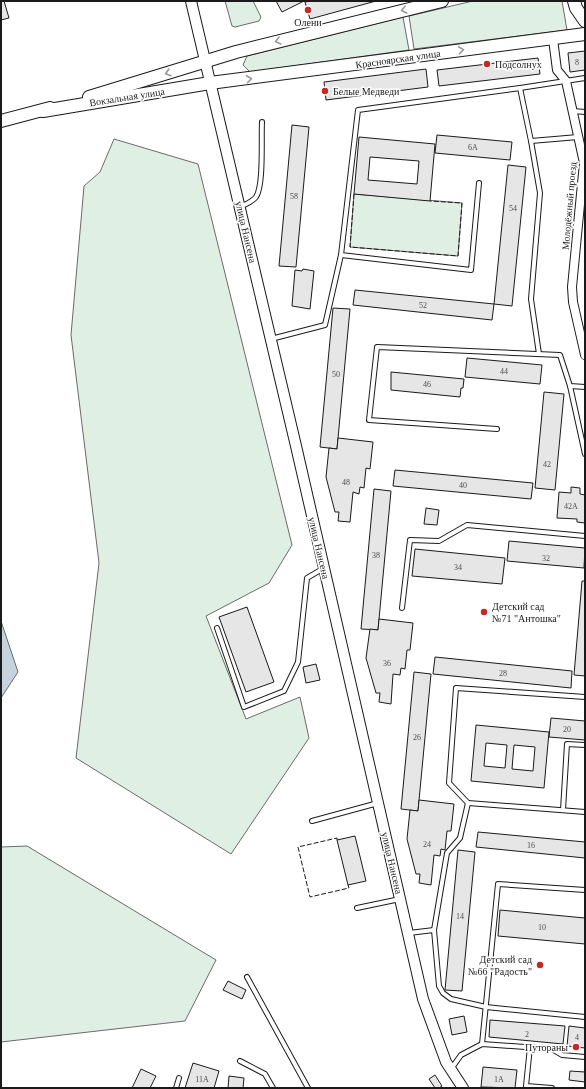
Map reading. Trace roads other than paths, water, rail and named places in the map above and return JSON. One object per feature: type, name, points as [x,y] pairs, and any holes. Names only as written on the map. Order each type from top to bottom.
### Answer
[{"type":"main road","points":[[205,62],[236,52],[442,1]]},
{"type":"main road","points":[[574,1],[576,8],[585,21]]},
{"type":"main road","name":"Красноярская улица","points":[[210,83],[585,34]]},
{"type":"main road","name":"Вокзальная улица","points":[[1,121],[43,111],[205,62]]},
{"type":"main road","name":"Вокзальная улица","points":[[43,111],[210,83]]},
{"type":"street","name":"улица Нансена","points":[[191,1],[271,339],[423,999],[435,1037],[450,1070],[463,1088]]},
{"type":"street","name":"Молодёжный проезд","points":[[553,39],[557,70],[566,81],[584,163],[573,271],[573,302],[585,355]]},
{"type":"lane","points":[[271,339],[325,325],[341,255],[358,110],[585,78]]},
{"type":"lane","points":[[520,88],[540,193],[531,300],[539,354]]},
{"type":"lane","points":[[573,111],[585,112]]},
{"type":"lane","points":[[240,207],[249,203],[256,196],[260,185],[262,122]]},
{"type":"lane","points":[[531,141],[578,137]]},
{"type":"lane","points":[[341,255],[471,270],[479,183]]},
{"type":"lane","points":[[497,429],[369,420],[377,347],[560,355],[570,386],[585,454]]},
{"type":"lane","points":[[570,386],[585,387]]},
{"type":"lane","points":[[402,608],[410,540],[439,540],[467,525],[585,536]]},
{"type":"lane","points":[[217,628],[244,706],[284,691],[298,662],[306,578],[324,568]]},
{"type":"lane","points":[[585,698],[456,688],[449,783],[468,803],[585,812]]},
{"type":"lane","points":[[563,810],[568,744],[585,745]]},
{"type":"lane","points":[[312,821],[378,803]]},
{"type":"lane","points":[[468,803],[460,838],[447,854],[434,930],[439,986],[451,999],[486,1007],[585,1017]]},
{"type":"lane","points":[[482,1044],[498,884],[585,890]]},
{"type":"lane","points":[[357,908],[400,899]]},
{"type":"lane","points":[[408,933],[434,930]]},
{"type":"lane","points":[[247,977],[308,1088]]},
{"type":"lane","points":[[450,1070],[461,1055],[482,1044],[552,1049],[562,1055],[585,1057]]},
{"type":"lane","points":[[530,1047],[526,1086],[552,1088]]},
{"type":"lane","points":[[240,1061],[265,1074],[273,1088]]},
{"type":"lane","points":[[176,1088],[179,1078]]},
{"type":"place","name":"Олени","points":[[308,10]]},
{"type":"place","name":"Подсолнух","points":[[487,64]]},
{"type":"place","name":"Белые Медведи","points":[[325,91]]},
{"type":"place","name":"Детский сад №71 \"Антошка\"","points":[[484,612]]},
{"type":"place","name":"Детский сад №66 \"Радость\"","points":[[540,965]]},
{"type":"place","name":"Путораны","points":[[576,1047]]}]
